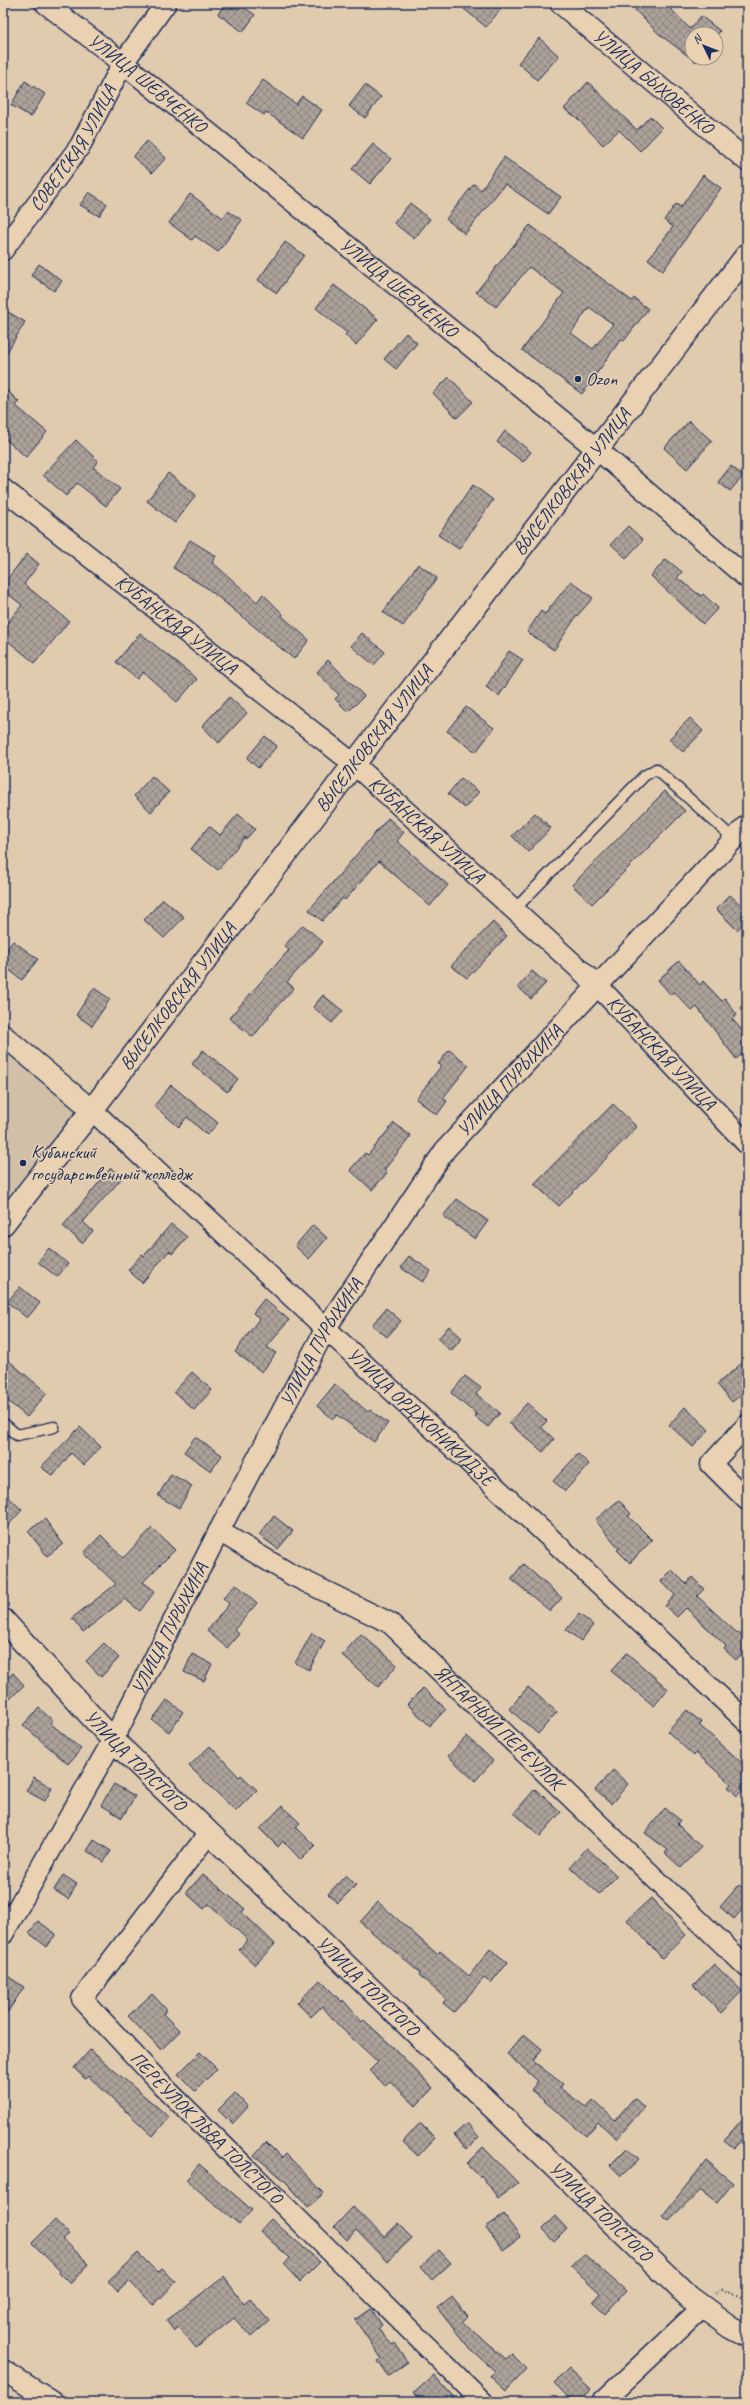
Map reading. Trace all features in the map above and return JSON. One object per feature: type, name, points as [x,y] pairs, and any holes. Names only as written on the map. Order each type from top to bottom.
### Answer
[{"type":"street","name":"УЛИЦА ШЕВЧЕНКО","points":[[45,3],[123,63],[598,450],[747,578]]},
{"type":"street","name":"СОВЕТСКАЯ УЛИЦА","points":[[3,250],[80,146],[123,63],[166,3]]},
{"type":"street","name":"УЛИЦА БЫХОВЕНКО","points":[[560,3],[747,161]]},
{"type":"street","name":"ВЫСЕЛКОВСКАЯ УЛИЦА","points":[[3,1224],[92,1110],[354,764],[598,450],[747,255]]},
{"type":"street","name":"КУБАНСКАЯ УЛИЦА","points":[[3,489],[354,764],[598,986],[747,1144]]},
{"type":"street","name":"УЛИЦА ПУРЫХИНА","points":[[3,1934],[113,1740],[219,1531],[326,1328],[445,1150],[741,832]]},
{"type":"street","name":"УЛИЦА ОРДЖОНИКИДЗЕ","points":[[3,1035],[92,1110],[747,1722]]},
{"type":"street","points":[[747,1425],[711,1464],[747,1500]]},
{"type":"street","name":"ЯНТАРНЫЙ ПЕРЕУЛОК","points":[[219,1531],[292,1575],[390,1623],[747,1967]]},
{"type":"street","name":"УЛИЦА ТОЛСТОГО","points":[[3,1620],[113,1740],[689,2297],[730,2327],[747,2336]]},
{"type":"street","name":"ПЕРЕУЛОК ЛЬВА ТОЛСТОГО","points":[[209,1833],[82,1998],[162,2085],[483,2402]]},
{"type":"street","points":[[602,2402],[703,2307]]},
{"type":"street","points":[[3,2370],[52,2402]]},
{"type":"lane","points":[[514,910],[644,776],[656,769],[741,832]]},
{"type":"lane","points":[[3,1423],[17,1435],[54,1427]]},
{"type":"shaded area","name":"Кубанский государственный колледж","points":[[3,1043],[83,1112],[3,1214]]},
{"type":"building","points":[[226,3],[238,3],[255,15],[243,32],[218,14]]},
{"type":"building","points":[[457,3],[506,3],[486,27]]},
{"type":"building","points":[[642,3],[665,3],[687,26],[684,26],[684,53],[659,34],[635,10]]},
{"type":"building","points":[[701,16],[714,26],[693,26]]},
{"type":"building","points":[[539,38],[559,56],[537,80],[518,63]]},
{"type":"building","points":[[263,80],[296,104],[302,96],[322,110],[303,138],[266,112],[264,115],[246,103]]},
{"type":"building","points":[[25,81],[45,94],[31,117],[11,105]]},
{"type":"building","points":[[588,82],[637,130],[650,116],[662,128],[640,151],[619,130],[603,145],[576,117],[564,109]]},
{"type":"building","points":[[365,85],[381,97],[365,118],[349,106]]},
{"type":"building","points":[[147,141],[166,158],[152,173],[133,157]]},
{"type":"building","points":[[373,144],[391,159],[370,184],[352,169]]},
{"type":"building","points":[[504,157],[561,197],[548,214],[505,184],[465,234],[446,219],[474,184],[481,190]]},
{"type":"building","points":[[703,175],[721,188],[663,271],[648,259],[673,227],[664,220],[676,204],[681,207]]},
{"type":"building","points":[[89,192],[107,204],[99,216],[80,205]]},
{"type":"building","points":[[190,194],[223,218],[228,211],[242,220],[218,252],[195,236],[192,240],[169,223]]},
{"type":"building","points":[[410,203],[430,219],[414,239],[394,223]]},
{"type":"building","points":[[530,225],[632,301],[634,298],[648,309],[624,341],[621,339],[582,394],[522,350],[564,293],[529,267],[496,307],[476,292]],"holes":[[[589,307],[613,324],[593,349],[571,333]]]},
{"type":"building","points":[[285,242],[304,255],[277,293],[258,280]]},
{"type":"building","points":[[39,264],[62,281],[54,291],[31,275]]},
{"type":"building","points":[[334,285],[378,319],[356,345],[345,335],[347,333],[316,308]]},
{"type":"building","points":[[3,309],[25,322],[3,359]]},
{"type":"building","points":[[406,333],[417,343],[396,369],[384,359]]},
{"type":"building","points":[[449,377],[473,402],[457,418],[433,393]]},
{"type":"building","points":[[3,386],[19,402],[15,405],[47,432],[26,457],[3,437]]},
{"type":"building","points":[[689,421],[712,441],[687,469],[664,448]]},
{"type":"building","points":[[505,431],[531,452],[523,462],[497,442]]},
{"type":"building","points":[[76,440],[98,461],[93,467],[120,489],[106,506],[77,483],[66,496],[43,475]]},
{"type":"building","points":[[731,466],[743,476],[730,491],[718,482]]},
{"type":"building","points":[[168,473],[196,495],[175,523],[147,501]]},
{"type":"building","points":[[473,485],[493,500],[459,549],[438,535]]},
{"type":"building","points":[[628,526],[643,540],[626,558],[611,544]]},
{"type":"building","points":[[190,540],[216,556],[212,562],[257,602],[263,594],[283,614],[282,616],[309,640],[294,659],[207,588],[173,568]]},
{"type":"building","points":[[27,554],[39,564],[24,584],[69,621],[35,663],[3,637],[3,628],[22,605],[3,590],[3,584]]},
{"type":"building","points":[[666,559],[682,572],[677,578],[701,596],[703,594],[718,608],[703,624],[651,576]]},
{"type":"building","points":[[418,564],[437,578],[403,626],[383,612]]},
{"type":"building","points":[[571,581],[593,598],[576,617],[554,650],[527,632],[541,611],[545,614]]},
{"type":"building","points":[[140,633],[197,679],[177,702],[143,672],[137,679],[116,662]]},
{"type":"building","points":[[362,633],[385,652],[374,665],[351,646]]},
{"type":"building","points":[[509,651],[523,660],[499,696],[486,687]]},
{"type":"building","points":[[328,660],[364,696],[348,712],[335,699],[339,695],[317,672]]},
{"type":"building","points":[[229,697],[247,713],[219,743],[202,726]]},
{"type":"building","points":[[466,707],[494,728],[476,752],[447,731]]},
{"type":"building","points":[[690,718],[703,731],[683,752],[669,739]]},
{"type":"building","points":[[265,736],[277,746],[258,768],[247,758]]},
{"type":"building","points":[[152,776],[169,792],[151,812],[134,796]]},
{"type":"building","points":[[461,778],[479,792],[465,808],[448,794]]},
{"type":"building","points":[[665,791],[685,811],[592,904],[572,885]]},
{"type":"building","points":[[535,813],[551,828],[528,852],[512,836]]},
{"type":"building","points":[[238,814],[255,829],[246,839],[245,837],[218,870],[191,849],[209,826],[220,835]]},
{"type":"building","points":[[388,818],[404,832],[397,841],[448,885],[430,906],[379,861],[345,900],[343,898],[322,921],[309,910]]},
{"type":"building","points":[[730,895],[747,911],[747,919],[737,930],[716,909]]},
{"type":"building","points":[[163,899],[184,917],[164,938],[144,920]]},
{"type":"building","points":[[493,922],[507,936],[467,978],[451,966]]},
{"type":"building","points":[[303,925],[323,942],[287,982],[294,988],[268,1016],[269,1017],[253,1037],[229,1018],[289,950],[284,946]]},
{"type":"building","points":[[13,941],[38,959],[22,980],[3,965],[3,955]]},
{"type":"building","points":[[679,961],[700,985],[703,981],[722,1001],[725,998],[737,1015],[732,1019],[747,1036],[747,1050],[736,1059],[697,1007],[692,1011],[674,992],[671,995],[658,980]]},
{"type":"building","points":[[532,971],[546,983],[531,999],[518,987]]},
{"type":"building","points":[[94,988],[110,999],[92,1026],[76,1015]]},
{"type":"building","points":[[323,995],[343,1011],[332,1023],[313,1007]]},
{"type":"building","points":[[203,1050],[238,1079],[227,1092],[192,1064]]},
{"type":"building","points":[[449,1050],[469,1065],[443,1098],[447,1101],[437,1115],[416,1099],[441,1066],[438,1064]]},
{"type":"building","points":[[171,1085],[218,1123],[207,1135],[187,1117],[179,1127],[154,1106]]},
{"type":"building","points":[[613,1104],[637,1127],[559,1206],[534,1184]]},
{"type":"building","points":[[394,1123],[411,1136],[384,1170],[387,1173],[372,1190],[350,1170],[365,1153],[368,1155]]},
{"type":"building","points":[[111,1168],[122,1178],[83,1222],[93,1231],[82,1243],[63,1226]]},
{"type":"building","points":[[457,1199],[488,1221],[475,1239],[443,1216]]},
{"type":"building","points":[[171,1224],[187,1237],[172,1254],[169,1251],[142,1283],[128,1270],[142,1254],[144,1256]]},
{"type":"building","points":[[313,1225],[327,1238],[309,1259],[295,1246]]},
{"type":"building","points":[[49,1248],[68,1264],[57,1277],[38,1262]]},
{"type":"building","points":[[409,1256],[431,1271],[423,1282],[401,1268]]},
{"type":"building","points":[[20,1287],[40,1303],[27,1318],[7,1302]]},
{"type":"building","points":[[264,1299],[289,1320],[267,1347],[276,1353],[262,1372],[235,1352],[259,1319],[253,1313]]},
{"type":"building","points":[[386,1308],[401,1321],[387,1337],[372,1325]]},
{"type":"building","points":[[449,1326],[462,1338],[451,1351],[438,1339]]},
{"type":"building","points":[[3,1356],[47,1393],[27,1417],[3,1397]]},
{"type":"building","points":[[747,1359],[747,1390],[732,1402],[717,1384]]},
{"type":"building","points":[[192,1372],[212,1390],[194,1410],[174,1392]]},
{"type":"building","points":[[465,1376],[481,1388],[476,1394],[500,1413],[488,1427],[475,1417],[477,1415],[451,1393]]},
{"type":"building","points":[[335,1384],[368,1412],[370,1410],[388,1423],[374,1442],[337,1415],[333,1419],[317,1406]]},
{"type":"building","points":[[527,1403],[547,1421],[541,1427],[554,1439],[543,1452],[509,1423]]},
{"type":"building","points":[[685,1407],[709,1430],[693,1447],[669,1425]]},
{"type":"building","points":[[80,1427],[101,1447],[84,1465],[71,1453],[53,1476],[41,1467]]},
{"type":"building","points":[[195,1437],[222,1455],[211,1471],[184,1452]]},
{"type":"building","points":[[578,1454],[589,1464],[565,1491],[553,1481]]},
{"type":"building","points":[[171,1474],[192,1486],[179,1508],[158,1496]]},
{"type":"building","points":[[3,1492],[22,1510],[3,1531]]},
{"type":"building","points":[[619,1500],[631,1514],[628,1516],[652,1540],[630,1563],[617,1550],[619,1548],[595,1520]]},
{"type":"building","points":[[274,1516],[293,1531],[278,1549],[259,1535]]},
{"type":"building","points":[[45,1519],[63,1544],[47,1556],[28,1531]]},
{"type":"building","points":[[152,1528],[175,1550],[143,1582],[155,1591],[140,1611],[125,1599],[83,1632],[72,1618],[116,1584],[84,1553],[101,1535],[123,1558]]},
{"type":"building","points":[[523,1564],[562,1598],[550,1611],[511,1579]]},
{"type":"building","points":[[672,1570],[686,1584],[692,1577],[704,1589],[697,1596],[737,1633],[738,1632],[747,1640],[747,1648],[736,1660],[724,1649],[726,1646],[686,1608],[677,1617],[665,1606],[675,1595],[661,1581]]},
{"type":"building","points":[[236,1584],[257,1603],[234,1630],[239,1634],[227,1648],[207,1631],[229,1604],[223,1598]]},
{"type":"building","points":[[579,1614],[593,1625],[581,1641],[566,1630]]},
{"type":"building","points":[[312,1633],[325,1641],[309,1670],[295,1663]]},
{"type":"building","points":[[361,1634],[397,1665],[378,1687],[342,1655]]},
{"type":"building","points":[[104,1643],[119,1658],[101,1677],[86,1661]]},
{"type":"building","points":[[627,1653],[668,1689],[654,1706],[611,1671]]},
{"type":"building","points":[[192,1654],[212,1664],[204,1681],[184,1672]]},
{"type":"building","points":[[13,1673],[24,1685],[3,1706],[3,1682]]},
{"type":"building","points":[[528,1687],[557,1712],[538,1734],[509,1709]]},
{"type":"building","points":[[423,1688],[446,1709],[430,1726],[407,1704]]},
{"type":"building","points":[[167,1700],[183,1712],[169,1732],[152,1720]]},
{"type":"building","points":[[39,1708],[52,1720],[50,1723],[81,1749],[68,1764],[23,1725]]},
{"type":"building","points":[[687,1710],[702,1723],[699,1725],[747,1767],[747,1786],[737,1796],[728,1787],[731,1784],[696,1753],[694,1756],[667,1731]]},
{"type":"building","points":[[467,1736],[493,1761],[475,1781],[448,1756]]},
{"type":"building","points":[[210,1746],[239,1777],[241,1775],[257,1790],[236,1811],[189,1766]]},
{"type":"building","points":[[613,1770],[628,1784],[611,1804],[595,1790]]},
{"type":"building","points":[[34,1777],[52,1788],[45,1801],[26,1791]]},
{"type":"building","points":[[114,1784],[135,1796],[122,1818],[101,1805]]},
{"type":"building","points":[[535,1789],[561,1812],[540,1836],[514,1813]]},
{"type":"building","points":[[282,1806],[300,1823],[296,1827],[315,1846],[301,1860],[283,1841],[278,1847],[260,1829]]},
{"type":"building","points":[[665,1808],[680,1820],[677,1824],[701,1847],[681,1868],[665,1853],[668,1850],[645,1833]]},
{"type":"building","points":[[94,1840],[111,1851],[104,1862],[87,1851]]},
{"type":"building","points":[[587,1848],[617,1876],[599,1894],[570,1867]]},
{"type":"building","points":[[203,1874],[245,1909],[242,1912],[275,1944],[255,1965],[239,1950],[248,1940],[209,1904],[204,1909],[186,1893]]},
{"type":"building","points":[[63,1875],[77,1884],[68,1899],[54,1890]]},
{"type":"building","points":[[346,1875],[356,1885],[338,1903],[328,1894]]},
{"type":"building","points":[[739,1885],[747,1892],[747,1904],[734,1919],[720,1907]]},
{"type":"building","points":[[651,1898],[686,1935],[662,1958],[627,1920]]},
{"type":"building","points":[[378,1902],[437,1954],[440,1951],[469,1976],[490,1949],[507,1962],[491,1983],[484,1978],[454,2012],[443,2003],[446,1999],[419,1975],[420,1973],[360,1922]]},
{"type":"building","points":[[38,1921],[56,1934],[47,1947],[29,1933]]},
{"type":"building","points":[[714,1964],[742,1991],[721,2013],[693,1985]]},
{"type":"building","points":[[3,1973],[24,1987],[3,2019]]},
{"type":"building","points":[[320,1980],[342,2002],[343,2000],[362,2022],[364,2020],[392,2046],[433,2088],[416,2106],[390,2081],[384,2086],[370,2070],[378,2062],[339,2026],[322,2006],[311,2017],[297,2003]]},
{"type":"building","points":[[152,1994],[167,2010],[163,2014],[180,2031],[161,2050],[128,2016]]},
{"type":"building","points":[[524,2034],[542,2049],[533,2061],[563,2084],[560,2088],[587,2108],[593,2100],[615,2120],[634,2098],[644,2107],[617,2139],[598,2122],[586,2136],[531,2090],[538,2081],[507,2054]]},
{"type":"building","points":[[90,2050],[169,2117],[153,2136],[88,2076],[85,2079],[74,2068]]},
{"type":"building","points":[[200,2052],[217,2069],[195,2091],[178,2074]]},
{"type":"building","points":[[235,2093],[248,2107],[232,2124],[218,2110]]},
{"type":"building","points":[[747,2114],[747,2134],[734,2148],[724,2140]]},
{"type":"building","points":[[420,2123],[435,2138],[418,2156],[403,2142]]},
{"type":"building","points":[[467,2123],[479,2137],[467,2149],[454,2135]]},
{"type":"building","points":[[266,2142],[282,2158],[286,2154],[324,2193],[308,2207],[285,2181],[254,2155]]},
{"type":"building","points":[[483,2147],[518,2183],[498,2198],[481,2175],[479,2177],[466,2164]]},
{"type":"building","points":[[627,2148],[639,2159],[621,2176],[610,2165]]},
{"type":"building","points":[[706,2161],[733,2183],[717,2203],[701,2190],[669,2221],[662,2216]]},
{"type":"building","points":[[199,2164],[252,2210],[239,2224],[186,2180]]},
{"type":"building","points":[[353,2207],[384,2237],[398,2224],[412,2238],[387,2262],[356,2230],[347,2240],[334,2227]]},
{"type":"building","points":[[504,2215],[520,2237],[502,2250],[486,2227]]},
{"type":"building","points":[[555,2216],[567,2229],[554,2242],[542,2229]]},
{"type":"building","points":[[271,2219],[320,2262],[300,2282],[284,2265],[290,2258],[260,2231]]},
{"type":"building","points":[[55,2220],[69,2234],[63,2239],[89,2264],[70,2284],[59,2273],[60,2271],[32,2243]]},
{"type":"building","points":[[439,2250],[451,2263],[432,2280],[421,2267]]},
{"type":"building","points":[[138,2253],[158,2273],[162,2269],[176,2282],[154,2305],[129,2281],[118,2292],[108,2281]]},
{"type":"building","points":[[584,2254],[626,2291],[605,2314],[592,2302],[600,2293],[571,2266]]},
{"type":"building","points":[[224,2277],[244,2304],[250,2299],[269,2321],[251,2337],[234,2318],[196,2348],[179,2327],[174,2331],[166,2320]]},
{"type":"building","points":[[452,2296],[468,2316],[462,2322],[506,2359],[512,2354],[527,2369],[506,2391],[490,2376],[495,2371],[470,2349],[437,2308]]},
{"type":"building","points":[[371,2309],[382,2325],[378,2329],[392,2345],[395,2343],[408,2362],[388,2376],[378,2361],[382,2359],[355,2320]]},
{"type":"building","points":[[569,2368],[591,2389],[579,2402],[573,2402],[554,2383]]},
{"type":"building","points":[[434,2375],[458,2402],[422,2402],[414,2393]]},
{"type":"place","name":"Ozon","points":[[578,379]]},
{"type":"place","name":"Кубанский государственный колледж","points":[[23,1163]]}]
